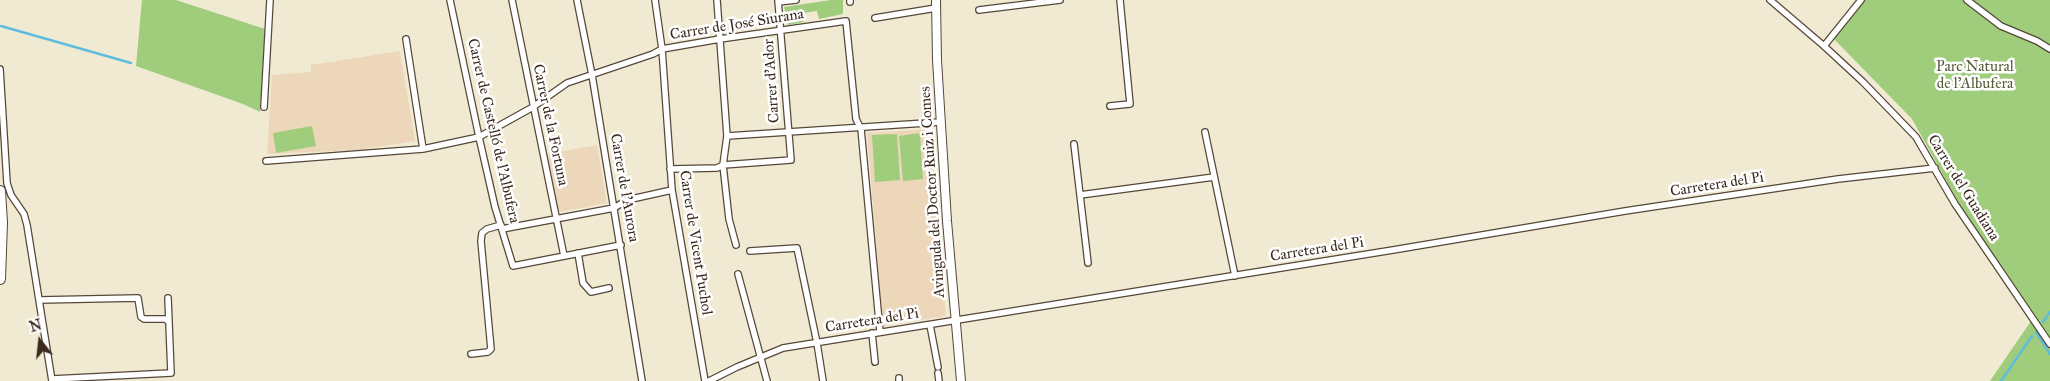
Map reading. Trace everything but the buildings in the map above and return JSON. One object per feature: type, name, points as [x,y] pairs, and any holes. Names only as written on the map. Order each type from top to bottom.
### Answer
[{"type":"highway","points":[[0,191],[2,222],[0,279]]},
{"type":"street","points":[[264,106],[270,0]]},
{"type":"street","name":"Carrer de Castelló de l'Albufera","points":[[450,0],[479,137],[501,227],[513,266],[564,256]]},
{"type":"street","name":"Carrer de la Fortuna","points":[[512,0],[564,256]]},
{"type":"street","name":"Carrer de l'Aurora","points":[[577,0],[621,244],[642,381]]},
{"type":"street","name":"Carrer de Vicent Puchol","points":[[655,0],[662,49],[672,190],[705,381]]},
{"type":"street","points":[[717,0],[727,136],[723,165],[729,220],[736,246]]},
{"type":"street","points":[[778,1],[796,0]]},
{"type":"street","points":[[979,10],[1060,0]]},
{"type":"street","points":[[1110,106],[1130,104],[1120,0]]},
{"type":"street","name":"Carrer del Guadiana","points":[[1770,0],[1863,82],[1916,137],[1970,226],[2050,344]]},
{"type":"street","points":[[1824,46],[1861,0]]},
{"type":"street","points":[[1967,0],[2001,26],[2037,41],[2050,49]]},
{"type":"street","name":"Carrer d'Ador","points":[[723,165],[791,160],[778,1]]},
{"type":"street","points":[[875,18],[936,4]]},
{"type":"street","name":"Avinguda del Doctor Ruiz i Comes","points":[[936,4],[947,221],[960,381]]},
{"type":"street","name":"Carrer de José Siurana","points":[[266,161],[423,149],[479,137],[533,107],[567,83],[653,54],[662,49],[846,21],[856,119],[861,129]]},
{"type":"street","points":[[406,39],[423,149]]},
{"type":"street","points":[[0,69],[7,183],[11,195],[24,214],[52,380],[171,372],[168,298]]},
{"type":"street","points":[[727,136],[861,129],[941,122]]},
{"type":"street","points":[[861,129],[880,332]]},
{"type":"street","points":[[1205,132],[1235,276]]},
{"type":"street","points":[[1074,144],[1088,263]]},
{"type":"street","points":[[670,169],[717,168],[723,165]]},
{"type":"street","name":"Carretera del Pi","points":[[709,381],[783,348],[1235,276],[1625,211],[1838,179],[1935,168]]},
{"type":"street","points":[[1080,195],[1214,177]]},
{"type":"street","points":[[471,354],[488,352],[491,348],[481,241],[482,233],[487,229],[557,219],[614,208],[627,200],[672,190]]},
{"type":"street","points":[[564,256],[621,244]]},
{"type":"street","points":[[750,251],[797,248],[823,381]]},
{"type":"street","points":[[578,253],[583,283],[591,292],[609,288]]},
{"type":"street","points":[[738,274],[768,381]]},
{"type":"street","points":[[40,300],[138,298],[141,317],[144,320],[165,319],[168,321]]},
{"type":"street","points":[[930,325],[939,381]]},
{"type":"street","points":[[872,333],[875,362]]},
{"type":"shaded area","points":[[400,51],[415,141],[358,150],[267,154],[272,75],[311,72],[311,65]]},
{"type":"shaded area","points":[[932,129],[946,316],[883,326],[867,133]]},
{"type":"shaded area","points":[[597,145],[607,203],[559,212],[547,154]]},
{"type":"green space","points":[[142,0],[176,0],[265,29],[260,112],[243,104],[136,66]]},
{"type":"green space","points":[[843,0],[843,14],[819,19],[817,11],[803,13],[804,22],[788,25],[784,7]]},
{"type":"green space","name":"Parc Natural de l'Albufera","points":[[1861,0],[2050,0],[2050,381],[1990,381],[2031,321],[1952,191],[1912,119],[1831,36]]},
{"type":"green space","points":[[312,126],[316,146],[276,153],[273,133]]},
{"type":"green space","points":[[920,133],[923,179],[903,181],[899,136]]},
{"type":"green space","points":[[897,134],[900,180],[875,182],[872,135]]},
{"type":"waterway","points":[[1,26],[131,63]]},
{"type":"waterway","points":[[2043,322],[2050,312]]},
{"type":"waterway","points":[[2036,332],[2050,354]]},
{"type":"waterway","points":[[2001,381],[2032,336]]}]
